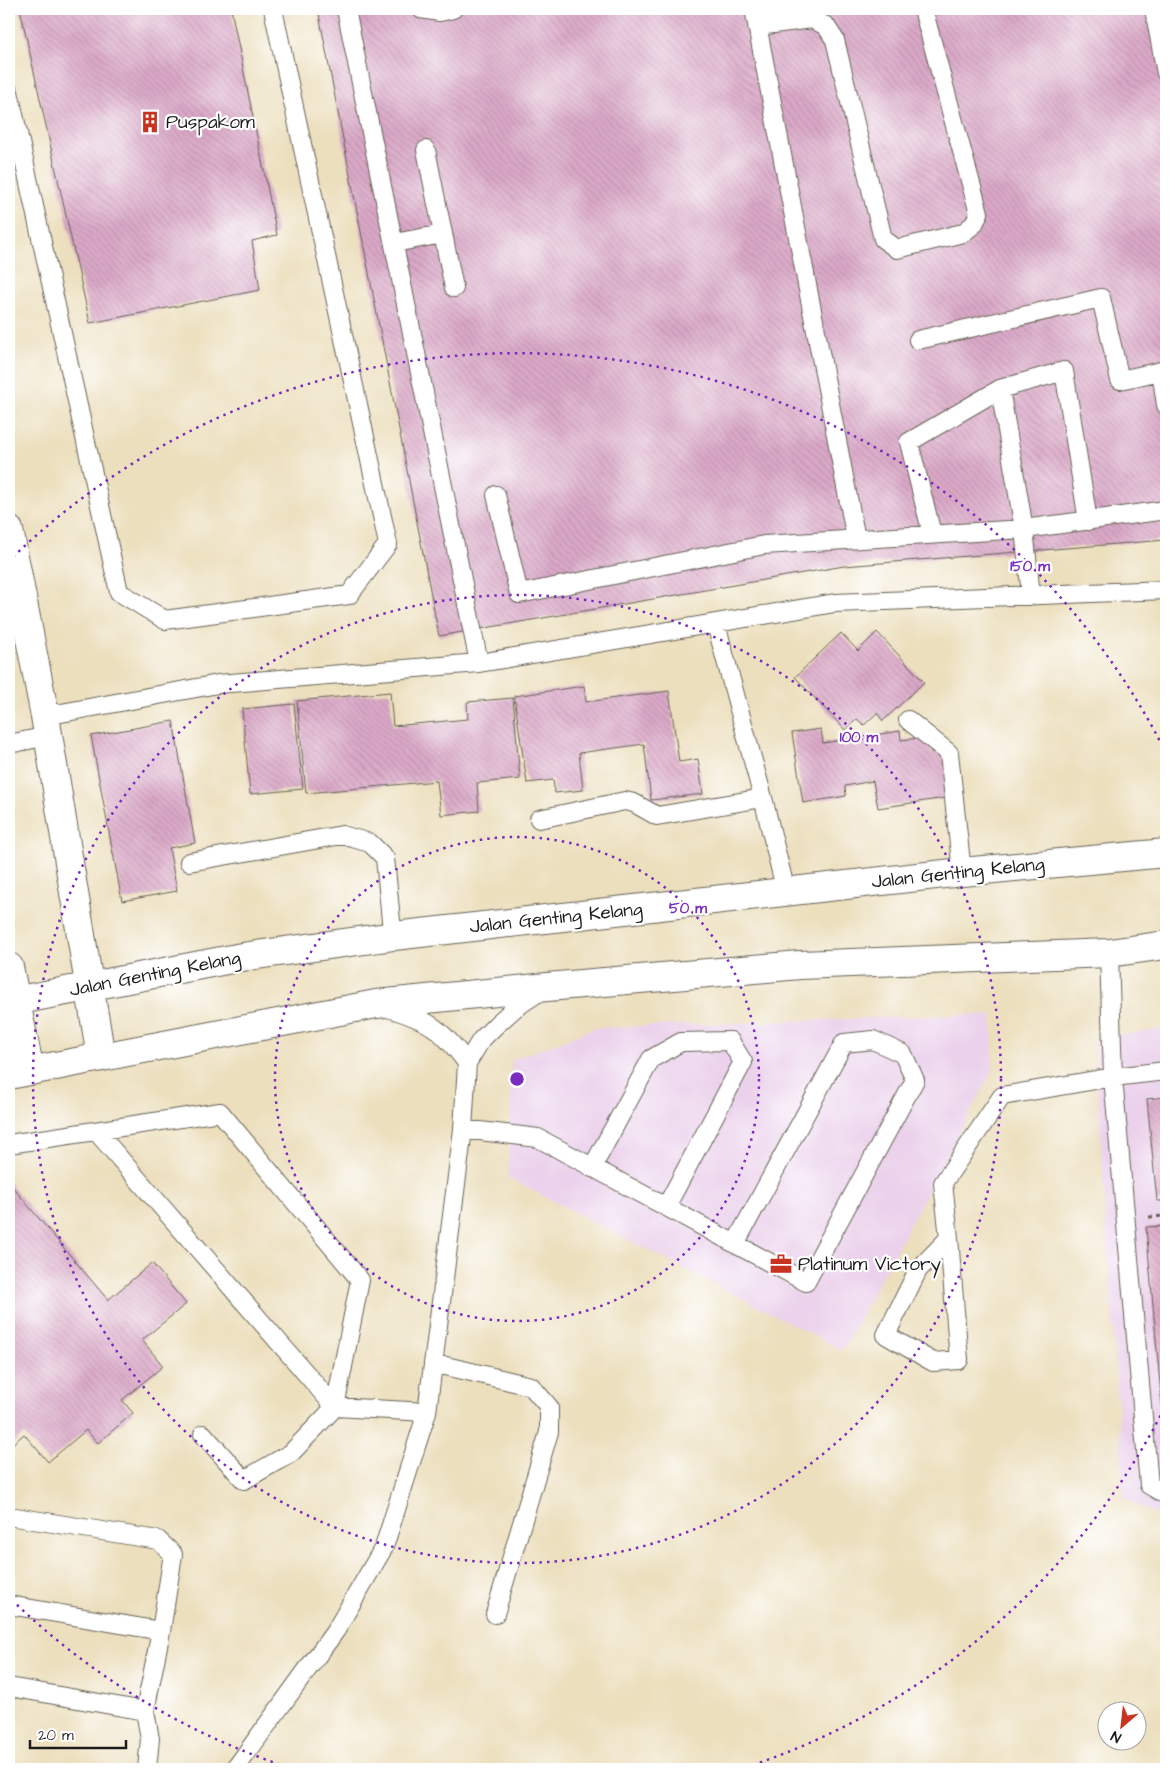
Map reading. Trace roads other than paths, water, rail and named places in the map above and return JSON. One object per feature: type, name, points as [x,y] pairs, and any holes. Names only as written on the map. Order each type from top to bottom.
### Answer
[{"type":"main road","points":[[9,530],[47,726],[101,1058]]},
{"type":"main road","name":"Jalan Genting Kelang","points":[[12,1001],[242,957],[394,936],[962,872],[1166,853]]},
{"type":"main road","points":[[9,967],[19,1073],[376,1004],[800,965],[1109,953],[1166,945]]},
{"type":"lane","points":[[9,92],[119,592],[165,620],[349,595],[388,544],[272,9]]},
{"type":"lane","points":[[346,9],[479,663]]},
{"type":"lane","points":[[420,9],[440,12],[454,9]]},
{"type":"lane","points":[[754,9],[856,539]]},
{"type":"lane","points":[[758,26],[812,19],[826,26],[834,40],[883,239],[897,249],[963,233],[974,224],[979,213],[923,9]]},
{"type":"lane","points":[[1154,9],[1166,73]]},
{"type":"lane","points":[[426,150],[454,288]]},
{"type":"lane","points":[[394,243],[443,234]]},
{"type":"lane","points":[[918,340],[1101,298],[1120,380],[1164,371],[1166,406]]},
{"type":"lane","points":[[932,534],[909,442],[1000,389],[1064,371],[1088,521]]},
{"type":"lane","points":[[1000,389],[1024,529],[1031,596]]},
{"type":"lane","points":[[496,495],[519,594],[764,545],[1024,529],[1166,510]]},
{"type":"lane","points":[[9,744],[47,726],[218,684],[479,663],[835,603],[1166,590]]},
{"type":"lane","points":[[716,624],[763,798],[786,892]]},
{"type":"lane","points":[[908,720],[949,753],[962,872]]},
{"type":"lane","points":[[539,819],[625,801],[634,802],[657,816],[763,798]]},
{"type":"lane","points":[[189,862],[342,835],[370,843],[385,858],[394,936]]},
{"type":"lane","points":[[1109,953],[1113,1078],[1149,1485],[1166,1495]]},
{"type":"lane","points":[[235,1769],[336,1630],[384,1547],[427,1412],[463,1129],[466,1063],[481,1040],[496,1025],[515,1008],[547,987]]},
{"type":"lane","points":[[376,1004],[410,1014],[436,1028],[449,1040],[466,1063]]},
{"type":"lane","points":[[463,1129],[538,1138],[592,1168],[806,1282],[915,1080],[902,1054],[873,1040],[844,1043],[735,1244]]},
{"type":"lane","points":[[592,1168],[650,1059],[681,1042],[730,1041],[742,1062],[666,1207]]},
{"type":"lane","points":[[949,1238],[918,1270],[886,1335],[934,1362],[959,1360],[949,1238],[943,1183],[1002,1096],[1166,1071]]},
{"type":"lane","points":[[9,1144],[220,1112],[360,1280],[335,1408],[291,1454],[244,1480],[203,1434]]},
{"type":"lane","points":[[96,1131],[335,1408],[427,1412]]},
{"type":"lane","points":[[433,1363],[531,1386],[549,1407],[549,1432],[495,1614]]},
{"type":"lane","points":[[9,1516],[158,1540],[173,1554],[161,1631],[145,1711],[150,1740],[146,1769]]},
{"type":"lane","points":[[9,1605],[161,1631]]},
{"type":"lane","points":[[9,1687],[145,1711]]},
{"type":"place","name":"Puspakom","points":[[150,122]]},
{"type":"place","name":"Platinum Victory","points":[[781,1264]]}]
